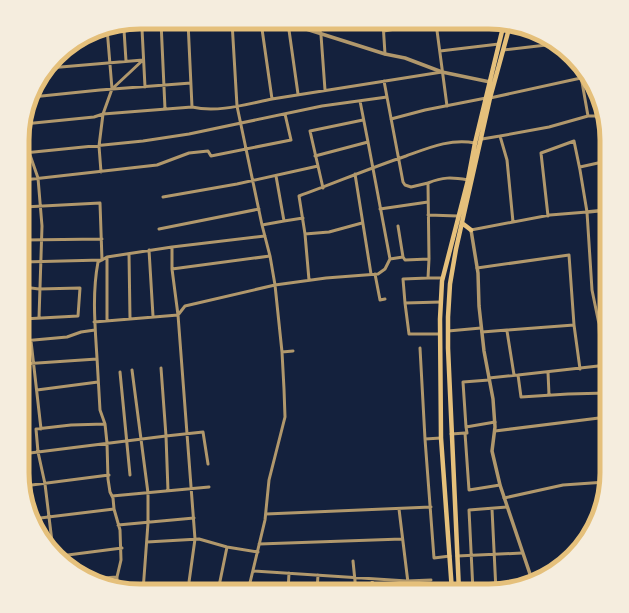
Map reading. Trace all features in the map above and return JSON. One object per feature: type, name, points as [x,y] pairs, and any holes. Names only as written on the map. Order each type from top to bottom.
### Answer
[{"type":"main road","points":[[459,584],[451,434],[448,331],[450,284],[462,223],[482,138],[490,82],[502,30]]},
{"type":"main road","points":[[452,584],[441,438],[440,334],[443,278],[468,180],[475,143],[508,31]]},
{"type":"main road","points":[[462,223],[471,230]]},
{"type":"street","points":[[127,30],[142,29],[145,86]]},
{"type":"street","points":[[161,29],[165,109]]},
{"type":"street","points":[[188,29],[192,107]]},
{"type":"street","points":[[232,29],[237,106],[275,285],[282,352],[285,417],[269,480],[266,514],[250,584]]},
{"type":"street","points":[[262,29],[272,99]]},
{"type":"street","points":[[288,29],[298,94]]},
{"type":"street","points":[[304,29],[385,54],[405,58],[442,72],[490,82]]},
{"type":"street","points":[[320,29],[325,90]]},
{"type":"street","points":[[385,54],[384,31],[395,29]]},
{"type":"street","points":[[437,29],[447,106]]},
{"type":"street","points":[[124,30],[126,61]]},
{"type":"street","points":[[101,172],[99,146],[103,114],[112,89],[107,34]]},
{"type":"street","points":[[440,51],[499,44]]},
{"type":"street","points":[[503,50],[546,45]]},
{"type":"street","points":[[57,67],[143,60]]},
{"type":"street","points":[[112,89],[143,60]]},
{"type":"street","points":[[30,124],[94,117],[103,114],[192,107],[203,110],[237,106],[298,94],[442,72]]},
{"type":"street","points":[[391,119],[581,78],[588,116]]},
{"type":"street","points":[[384,81],[402,182],[405,186],[410,187],[442,178],[468,180]]},
{"type":"street","points":[[38,96],[191,83]]},
{"type":"street","points":[[39,318],[42,226],[38,178],[29,152],[99,146],[189,134],[241,122],[387,97]]},
{"type":"street","points":[[94,322],[178,315],[185,306],[275,285],[309,280],[378,274],[385,270],[390,259],[360,101]]},
{"type":"street","points":[[29,179],[157,165],[189,153],[208,151],[210,156],[291,140],[285,114]]},
{"type":"street","points":[[482,138],[566,123],[588,116],[598,118]]},
{"type":"street","points":[[323,188],[310,131],[363,120]]},
{"type":"street","points":[[500,136],[507,160],[513,222]]},
{"type":"street","points":[[548,216],[541,152],[574,141],[580,167],[587,212],[592,290],[599,324],[600,346]]},
{"type":"street","points":[[315,156],[368,142]]},
{"type":"street","points":[[309,280],[305,234],[299,196],[398,158],[437,145],[452,142],[475,143]]},
{"type":"street","points":[[580,167],[600,163]]},
{"type":"street","points":[[163,197],[253,181],[318,166]]},
{"type":"street","points":[[355,174],[371,274]]},
{"type":"street","points":[[276,176],[284,221]]},
{"type":"street","points":[[428,183],[428,278]]},
{"type":"street","points":[[380,209],[428,202]]},
{"type":"street","points":[[29,207],[100,203],[102,260]]},
{"type":"street","points":[[158,229],[259,209]]},
{"type":"street","points":[[531,576],[504,498],[492,451],[495,422],[482,330],[477,268],[471,230],[548,216],[600,211]]},
{"type":"street","points":[[428,215],[458,216]]},
{"type":"street","points":[[262,224],[303,218]]},
{"type":"street","points":[[305,234],[329,232],[362,223]]},
{"type":"street","points":[[398,226],[403,257]]},
{"type":"street","points":[[117,582],[122,548],[120,530],[110,492],[105,424],[100,410],[94,322],[98,262],[107,257],[149,250],[265,236]]},
{"type":"street","points":[[29,240],[102,240]]},
{"type":"street","points":[[172,247],[172,269],[178,315],[194,518],[195,539],[188,584]]},
{"type":"street","points":[[149,250],[153,316]]},
{"type":"street","points":[[129,254],[130,318]]},
{"type":"street","points":[[477,268],[569,255],[574,325],[580,368]]},
{"type":"street","points":[[172,269],[270,256]]},
{"type":"street","points":[[107,257],[107,320]]},
{"type":"street","points":[[390,259],[403,257],[405,260],[429,259]]},
{"type":"street","points":[[29,262],[102,260]]},
{"type":"street","points":[[376,274],[380,300],[385,299]]},
{"type":"street","points":[[440,334],[409,334],[403,279],[443,278]]},
{"type":"street","points":[[29,288],[80,288],[78,316],[29,319]]},
{"type":"street","points":[[405,303],[441,302]]},
{"type":"street","points":[[448,331],[507,331],[574,325]]},
{"type":"street","points":[[41,429],[31,341],[67,337],[80,332],[95,330]]},
{"type":"street","points":[[507,331],[514,375]]},
{"type":"street","points":[[420,348],[434,558],[450,556]]},
{"type":"street","points":[[282,352],[293,351]]},
{"type":"street","points":[[29,363],[97,359]]},
{"type":"street","points":[[500,485],[469,490],[463,382],[600,366]]},
{"type":"street","points":[[161,368],[168,491]]},
{"type":"street","points":[[132,370],[148,493],[148,523],[144,584]]},
{"type":"street","points":[[120,372],[130,475]]},
{"type":"street","points":[[548,372],[549,395]]},
{"type":"street","points":[[518,375],[521,397],[600,393]]},
{"type":"street","points":[[37,390],[98,382]]},
{"type":"street","points":[[495,431],[600,418]]},
{"type":"street","points":[[466,427],[495,422]]},
{"type":"street","points":[[52,541],[45,484],[38,452],[36,429],[71,425],[105,424]]},
{"type":"street","points":[[29,453],[126,440],[203,432],[208,464]]},
{"type":"street","points":[[451,434],[465,434]]},
{"type":"street","points":[[425,439],[441,438]]},
{"type":"street","points":[[30,485],[109,475]]},
{"type":"street","points":[[504,498],[563,485],[600,482]]},
{"type":"street","points":[[112,496],[209,488]]},
{"type":"street","points":[[266,514],[430,507]]},
{"type":"street","points":[[473,584],[469,510],[507,507]]},
{"type":"street","points":[[39,518],[114,509]]},
{"type":"street","points":[[399,509],[408,584]]},
{"type":"street","points":[[492,509],[496,584]]},
{"type":"street","points":[[118,525],[194,518]]},
{"type":"street","points":[[147,542],[195,539],[227,547],[258,552]]},
{"type":"street","points":[[259,544],[402,540]]},
{"type":"street","points":[[219,584],[227,547]]},
{"type":"street","points":[[66,555],[122,548]]},
{"type":"street","points":[[458,556],[522,553]]},
{"type":"street","points":[[353,561],[356,584]]},
{"type":"street","points":[[253,571],[289,572],[407,581],[431,580]]},
{"type":"street","points":[[288,584],[289,572]]},
{"type":"street","points":[[317,584],[318,575]]},
{"type":"street","points":[[104,578],[117,577]]},
{"type":"street","points":[[372,579],[372,584]]}]
